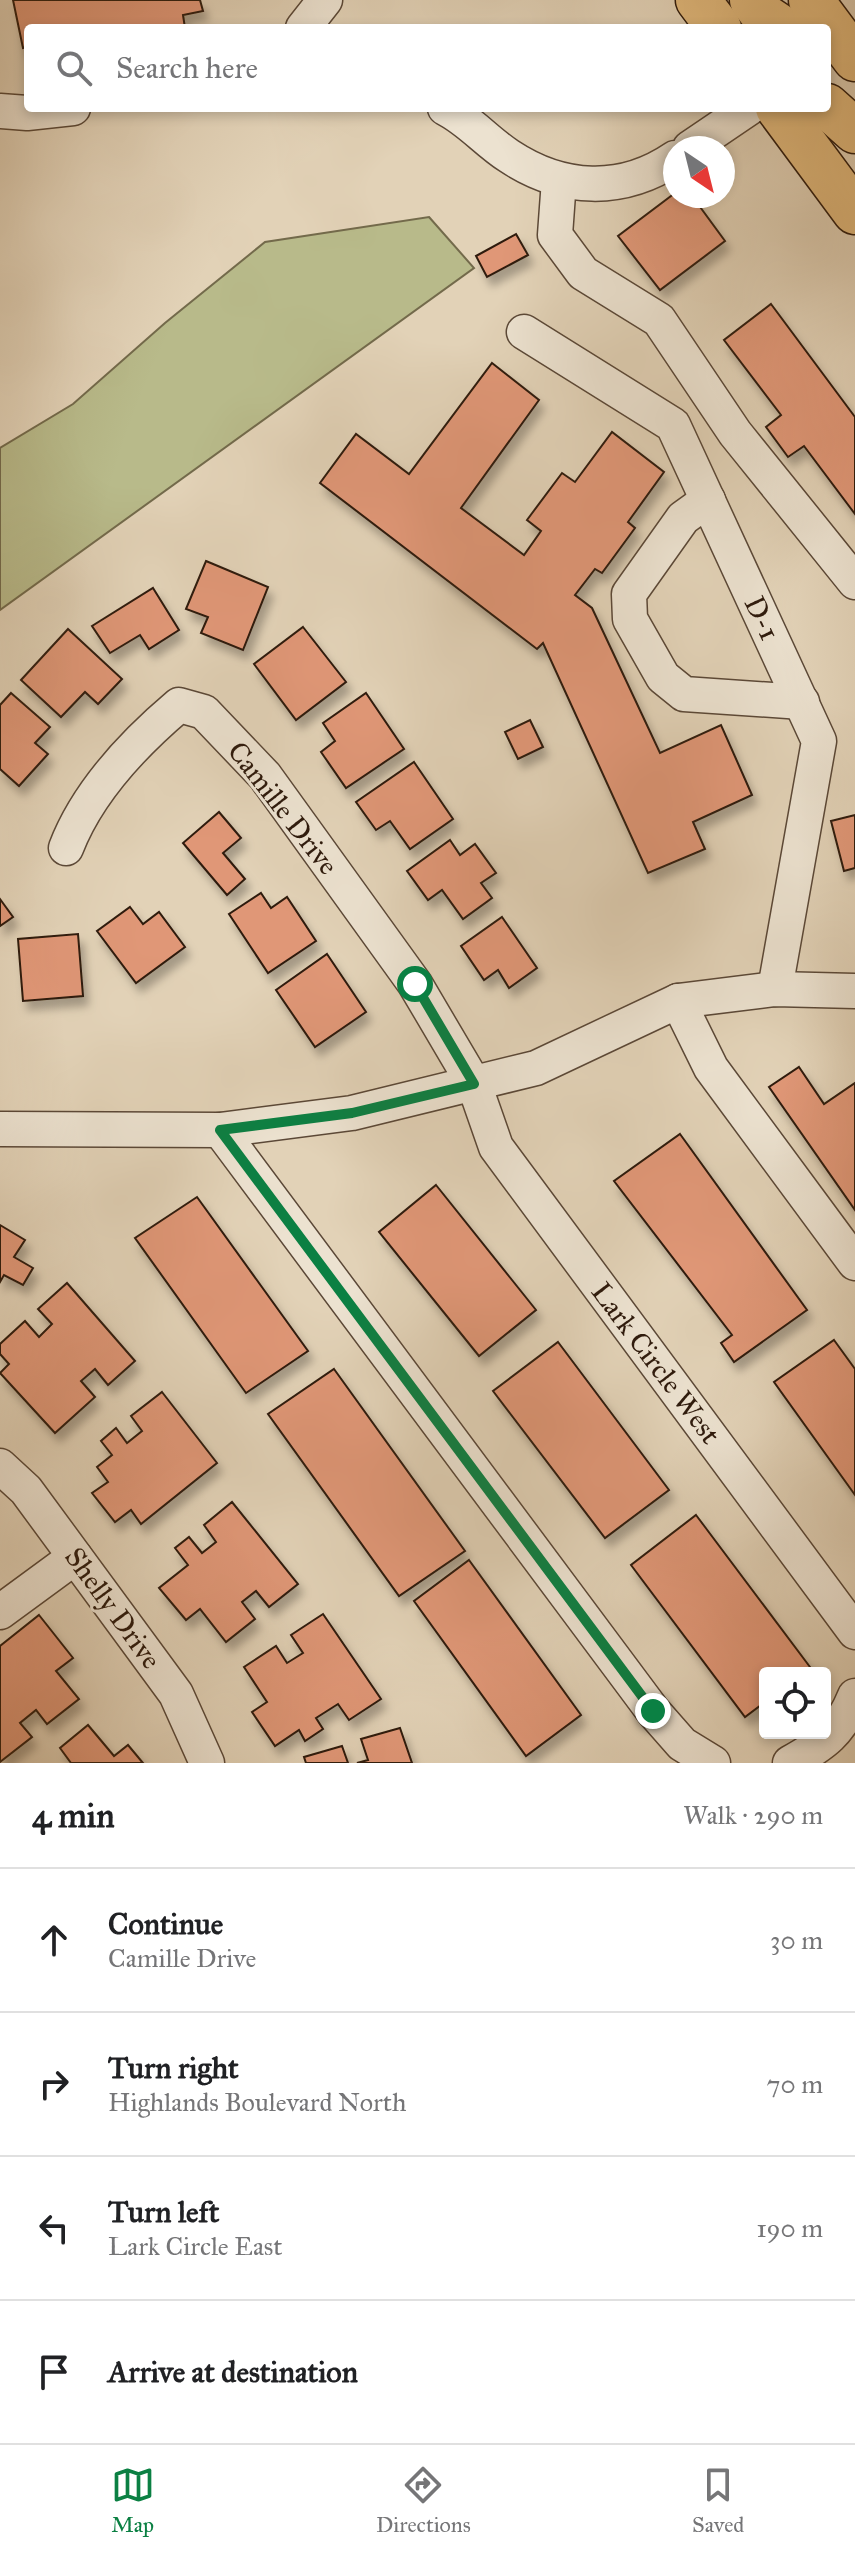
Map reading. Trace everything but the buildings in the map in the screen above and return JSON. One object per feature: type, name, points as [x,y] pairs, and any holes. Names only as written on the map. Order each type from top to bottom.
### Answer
[{"type":"highway","points":[[698,0],[716,24]]},
{"type":"highway","points":[[752,0],[764,16],[776,24]]},
{"type":"highway","points":[[811,0],[830,24]]},
{"type":"highway","points":[[831,26],[845,44]]},
{"type":"highway","points":[[831,110],[855,131]]},
{"type":"highway","points":[[781,112],[855,212]]},
{"type":"street","points":[[306,24],[325,0]]},
{"type":"street","points":[[0,111],[36,112]]},
{"type":"street","points":[[450,112],[507,155],[543,176],[612,185],[663,166]]},
{"type":"street","points":[[708,136],[743,112]]},
{"type":"street","points":[[559,180],[555,235],[583,273],[659,320],[735,433],[855,582]]},
{"type":"street","name":"D-1","points":[[524,332],[673,425],[819,741],[775,989]]},
{"type":"street","points":[[708,500],[683,518],[629,594],[630,619],[663,677],[684,694],[802,702]]},
{"type":"street","name":"Camille Drive","points":[[66,848],[77,818],[148,731],[179,705],[204,712],[265,776],[415,984],[474,1084]]},
{"type":"street","points":[[0,1129],[220,1130],[352,1113],[536,1068],[678,1001],[775,989],[855,991]]},
{"type":"street","points":[[678,1001],[711,1068],[855,1263]]},
{"type":"street","name":"Lark Circle West","points":[[474,1084],[496,1147],[854,1627]]},
{"type":"street","points":[[220,1130],[653,1711],[682,1744],[713,1763]]},
{"type":"street","name":"Shelly Drive","points":[[0,1466],[26,1490],[176,1694],[207,1763]]},
{"type":"street","points":[[0,1612],[75,1557]]},
{"type":"street","points":[[790,1763],[819,1746],[844,1724],[855,1696]]},
{"type":"green space","points":[[429,217],[474,268],[0,610],[0,448],[73,404],[165,323],[265,242]]},
{"type":"route","points":[[415,984],[474,1084],[352,1113],[220,1130],[653,1711]]}]
